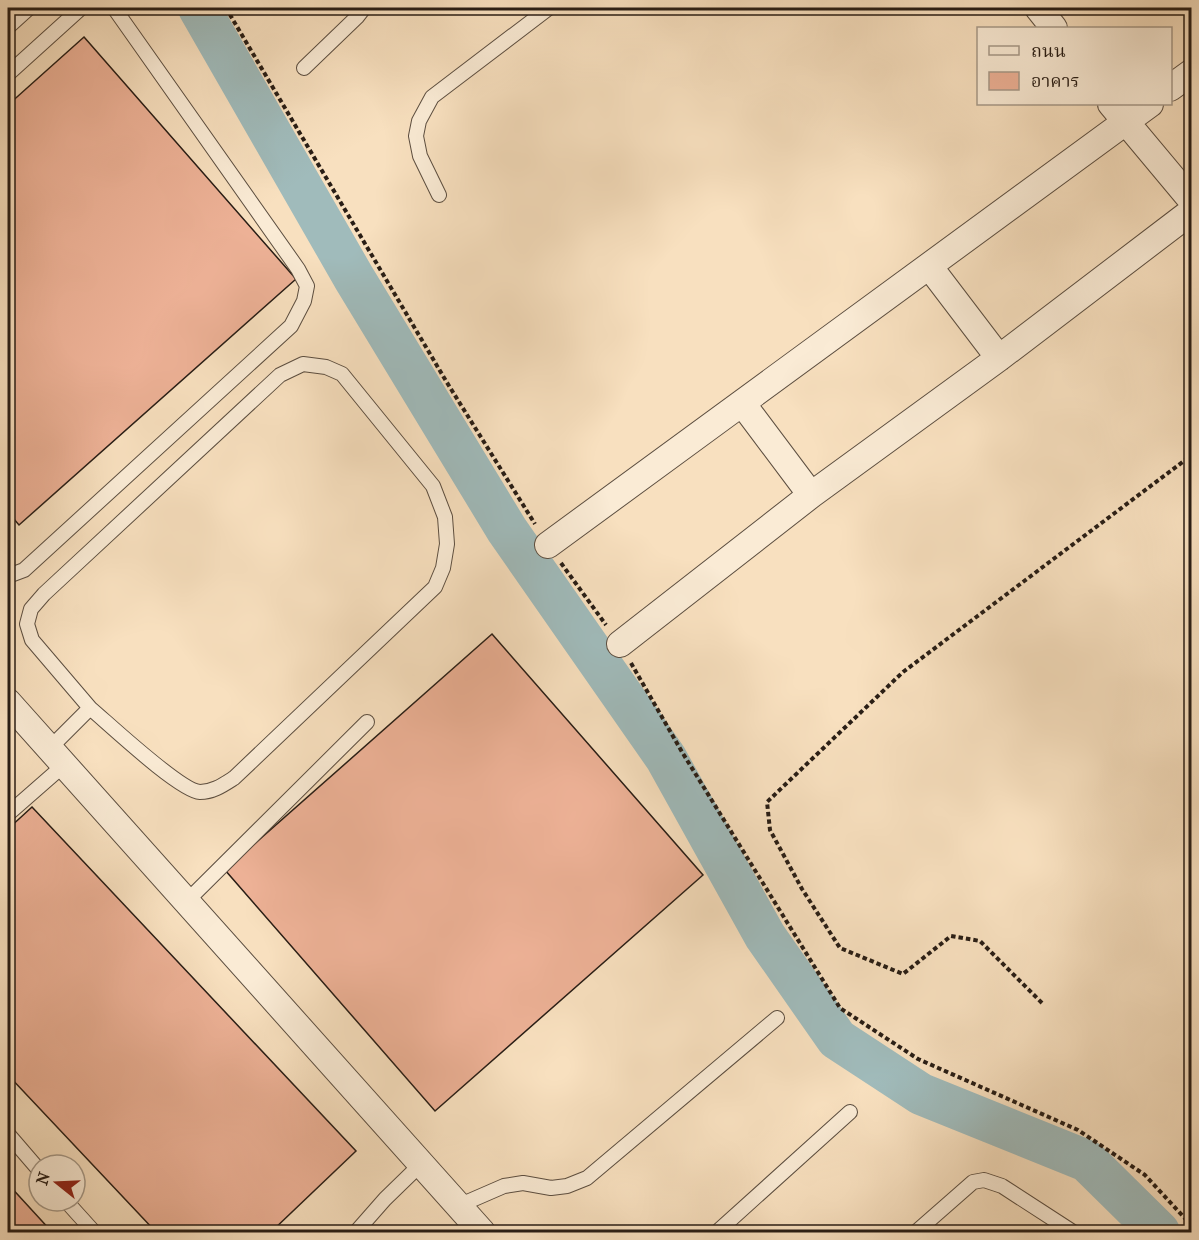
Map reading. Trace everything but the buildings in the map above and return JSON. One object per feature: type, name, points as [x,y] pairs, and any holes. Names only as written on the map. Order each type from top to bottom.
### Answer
[{"type":"street","points":[[1038,8],[1053,27]]},
{"type":"street","points":[[1172,86],[1191,72]]},
{"type":"street","points":[[548,545],[929,266],[1118,113],[1146,105]]},
{"type":"street","points":[[1118,113],[1191,201]]},
{"type":"street","points":[[620,644],[811,495],[999,358],[1191,211]]},
{"type":"street","points":[[929,266],[999,358]]},
{"type":"street","points":[[742,403],[811,495]]},
{"type":"street","points":[[8,702],[482,1233]]},
{"type":"lane","points":[[8,27],[29,8]]},
{"type":"lane","points":[[8,74],[81,8]]},
{"type":"lane","points":[[8,576],[24,570],[291,326],[304,301],[307,286],[298,268],[114,8]]},
{"type":"lane","points":[[304,68],[364,8]]},
{"type":"lane","points":[[439,195],[420,156],[416,136],[418,121],[427,105],[432,98],[549,8]]},
{"type":"lane","points":[[303,364],[326,366],[342,374],[433,486],[445,517],[447,544],[443,568],[435,587],[234,778],[212,791],[197,792],[178,782],[90,708],[32,640],[27,624],[31,609],[44,594],[280,375],[303,364]]},
{"type":"lane","points":[[8,814],[57,756],[90,708]]},
{"type":"lane","points":[[186,902],[367,722]]},
{"type":"lane","points":[[458,1206],[504,1186],[523,1183],[551,1188],[587,1178],[777,1018]]},
{"type":"lane","points":[[717,1233],[850,1112]]},
{"type":"lane","points":[[8,1134],[27,1156]]},
{"type":"lane","points":[[356,1233],[385,1199],[421,1164]]},
{"type":"lane","points":[[916,1233],[973,1182],[984,1180],[1002,1186],[1073,1233]]},
{"type":"lane","points":[[76,1213],[94,1233]]},
{"type":"path","points":[[226,8],[446,381],[548,545],[620,644],[682,752],[840,1008],[918,1059],[1078,1130],[1145,1175],[1191,1226]]},
{"type":"path","points":[[1042,1003],[980,941],[951,936],[903,974],[840,948],[802,889],[770,830],[767,802],[903,672],[1191,455]]},
{"type":"waterway","points":[[199,8],[354,278],[507,530],[666,758],[765,936],[837,1039],[921,1094],[1087,1161],[1159,1232]]}]
